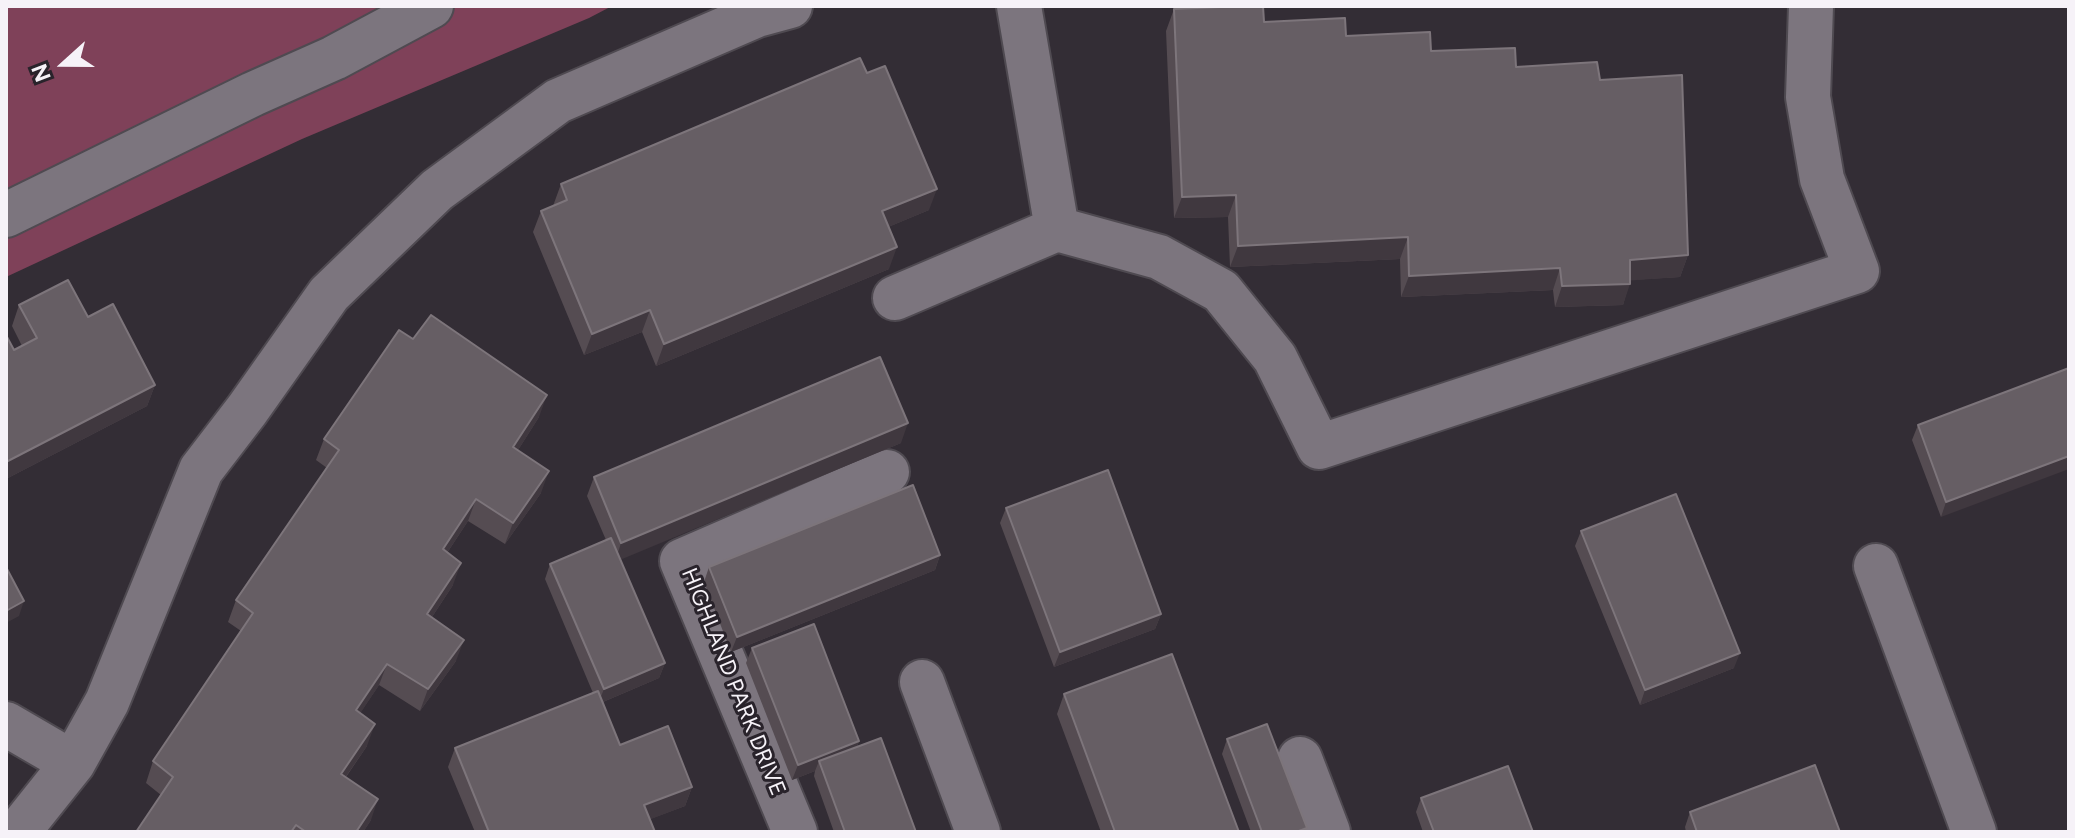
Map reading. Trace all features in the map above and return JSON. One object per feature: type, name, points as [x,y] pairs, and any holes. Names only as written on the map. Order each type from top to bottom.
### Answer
[{"type":"street","points":[[6,215],[253,94],[334,58],[431,6]]},
{"type":"street","points":[[18,832],[73,763],[107,702],[201,470],[329,294],[437,190],[558,101],[713,20],[757,15],[790,6]]},
{"type":"street","points":[[1019,6],[1057,229]]},
{"type":"street","points":[[895,298],[1057,229],[1159,257],[1221,291],[1275,358],[1319,447],[1857,271],[1822,179],[1808,97],[1811,6]]},
{"type":"street","name":"HIGHLAND PARK DRIVE","points":[[795,832],[682,561],[887,472]]},
{"type":"street","points":[[1876,566],[1974,832]]},
{"type":"street","points":[[922,682],[978,832]]},
{"type":"street","points":[[6,724],[73,763]]},
{"type":"street","points":[[1300,759],[1328,832]]},
{"type":"shaded area","points":[[6,6],[612,6],[302,139],[6,277]]},
{"type":"building","points":[[1263,6],[1264,22],[1345,18],[1346,36],[1430,32],[1431,51],[1515,48],[1516,67],[1597,62],[1600,80],[1682,75],[1688,255],[1630,260],[1630,284],[1562,286],[1560,268],[1409,276],[1408,237],[1238,246],[1236,195],[1182,197],[1174,9]]},
{"type":"building","points":[[860,58],[867,73],[885,66],[937,189],[882,211],[897,247],[664,344],[650,310],[592,334],[541,211],[567,200],[561,184]]},
{"type":"building","points":[[68,280],[88,317],[113,304],[155,385],[6,462],[6,335],[14,350],[37,338],[19,305]]},
{"type":"building","points":[[431,315],[547,395],[513,447],[549,471],[513,523],[476,499],[443,549],[461,563],[427,614],[464,640],[428,689],[387,664],[356,710],[375,724],[341,774],[378,799],[356,832],[306,832],[296,825],[291,832],[136,832],[173,777],[153,761],[253,613],[236,600],[339,450],[324,439],[399,330],[413,339]]},
{"type":"building","points":[[880,357],[908,423],[621,543],[594,477]]},
{"type":"building","points":[[2069,368],[2069,456],[1946,502],[1918,425]]},
{"type":"building","points":[[1108,470],[1161,614],[1060,652],[1006,508]]},
{"type":"building","points":[[913,485],[940,555],[737,637],[709,567]]},
{"type":"building","points":[[1676,494],[1740,653],[1645,690],[1581,531]]},
{"type":"building","points":[[611,538],[665,663],[604,689],[550,564]]},
{"type":"building","points":[[6,567],[24,601],[6,611]]},
{"type":"building","points":[[814,624],[859,741],[798,765],[752,648]]},
{"type":"building","points":[[1172,654],[1239,832],[1115,832],[1064,694]]},
{"type":"building","points":[[598,691],[620,745],[668,726],[692,787],[644,805],[655,832],[489,832],[455,748]]},
{"type":"building","points":[[1267,724],[1307,828],[1296,832],[1262,832],[1227,739]]},
{"type":"building","points":[[881,738],[916,832],[845,832],[819,761]]},
{"type":"building","points":[[1815,765],[1840,832],[1697,832],[1690,812]]},
{"type":"building","points":[[1508,766],[1533,832],[1434,832],[1421,798]]}]
